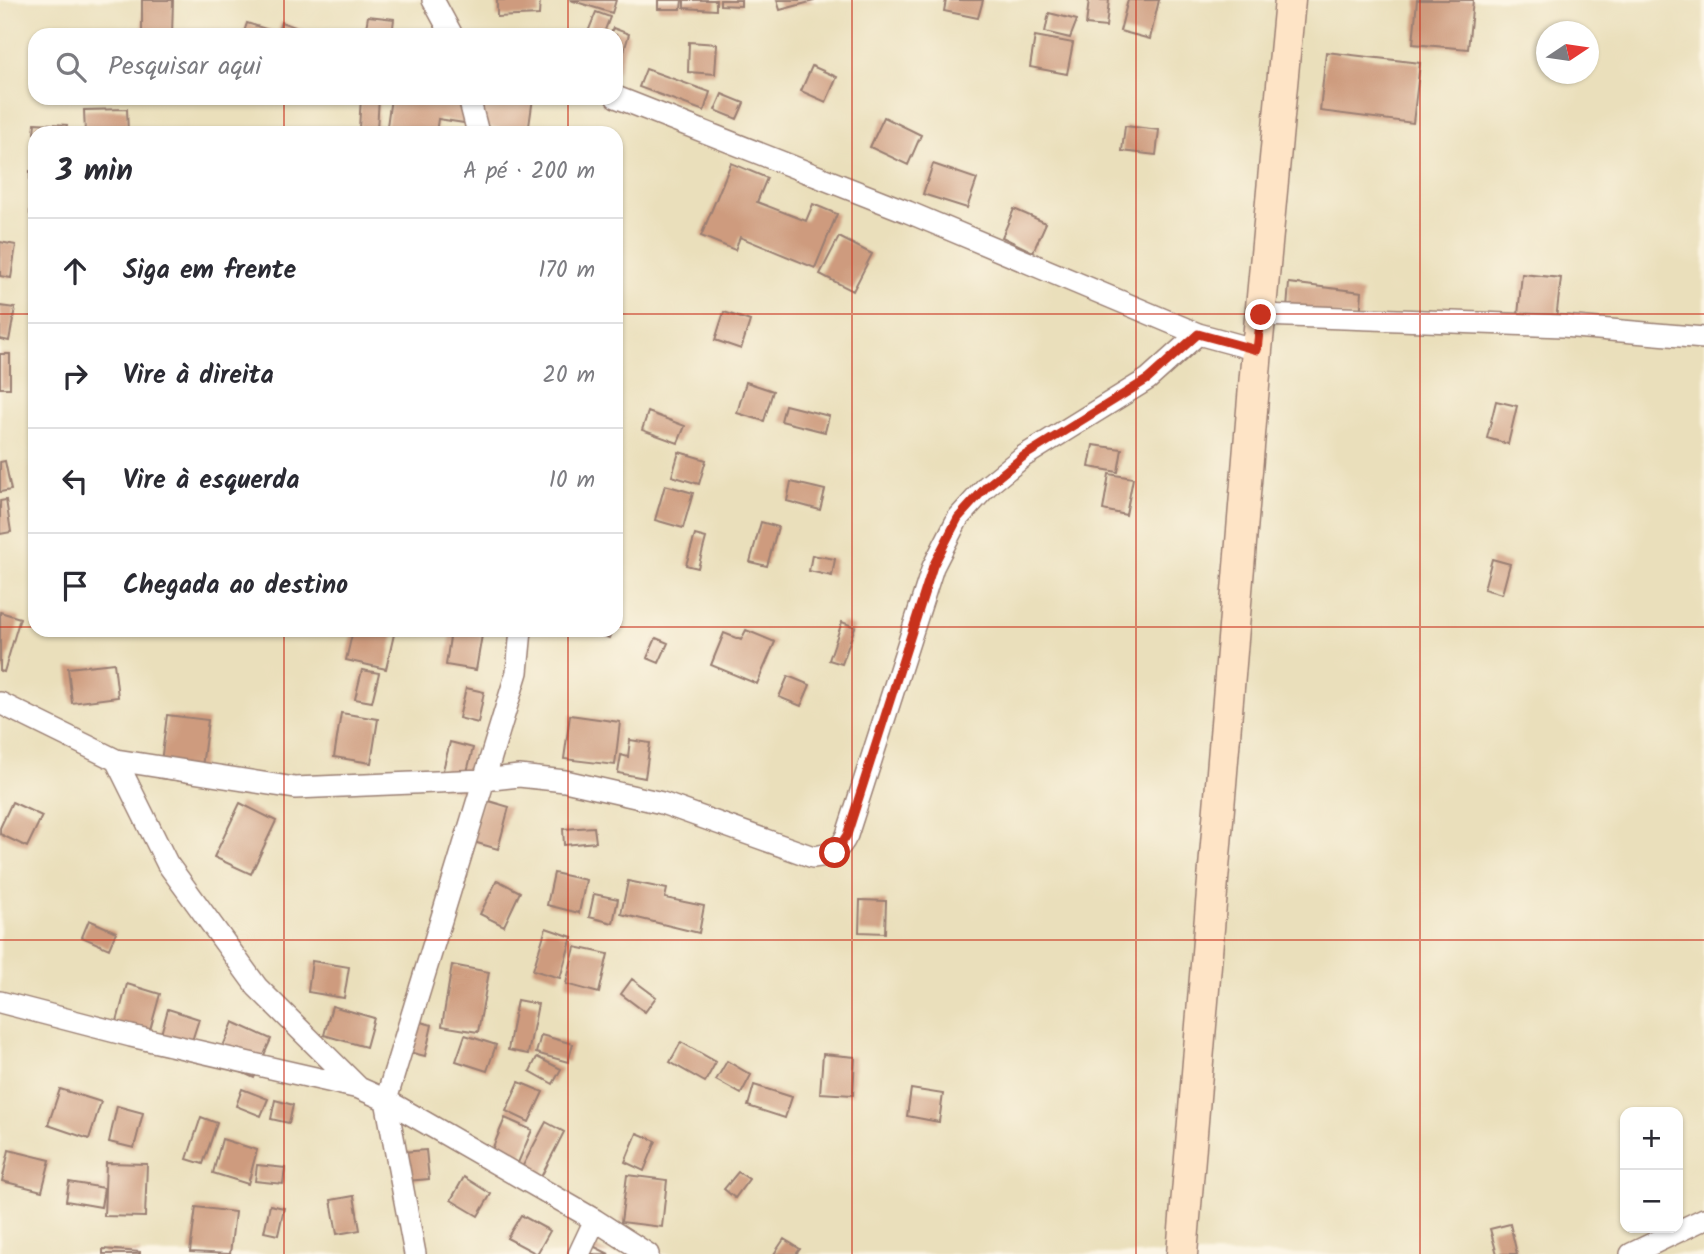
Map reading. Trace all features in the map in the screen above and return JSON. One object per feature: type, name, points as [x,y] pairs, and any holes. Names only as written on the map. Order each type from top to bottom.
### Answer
[{"type":"street","points":[[433,0],[449,28]]},
{"type":"street","points":[[1182,1254],[1257,350],[1290,0]]},
{"type":"street","points":[[623,100],[908,212],[1198,334],[1257,350]]},
{"type":"street","points":[[471,105],[476,126]]},
{"type":"street","points":[[1261,315],[1563,326],[1704,338]]},
{"type":"street","points":[[0,704],[116,760],[295,788],[519,776],[565,781],[662,803],[813,857],[835,853],[847,835],[933,566],[958,518],[987,486],[1024,456],[1148,379],[1198,334]]},
{"type":"street","points":[[415,1254],[386,1100],[517,672],[520,637]]},
{"type":"street","points":[[116,760],[167,863],[257,987],[359,1087]]},
{"type":"street","points":[[0,1002],[131,1036],[359,1087],[595,1220],[648,1254]]},
{"type":"street","points":[[1631,1254],[1704,1219]]},
{"type":"street","points":[[579,1254],[595,1220]]},
{"type":"building","points":[[142,0],[173,0],[172,28],[142,28]]},
{"type":"building","points":[[497,0],[540,0],[539,15],[497,17]]},
{"type":"building","points":[[570,0],[616,0],[612,13]]},
{"type":"building","points":[[658,0],[682,0],[681,9],[658,9]]},
{"type":"building","points":[[684,0],[716,0],[716,10],[684,8]]},
{"type":"building","points":[[720,0],[741,0],[741,6],[720,5]]},
{"type":"building","points":[[777,0],[814,0],[814,1],[780,10]]},
{"type":"building","points":[[946,0],[983,0],[978,18],[944,11]]},
{"type":"building","points":[[1089,0],[1109,0],[1106,27],[1086,25]]},
{"type":"building","points":[[1128,0],[1159,0],[1150,39],[1120,31]]},
{"type":"building","points":[[1417,0],[1473,0],[1468,49],[1413,44]]},
{"type":"building","points":[[596,12],[610,17],[606,28],[590,28]]},
{"type":"building","points":[[1049,13],[1077,20],[1070,38],[1045,32]]},
{"type":"building","points":[[368,16],[394,19],[393,28],[366,28]]},
{"type":"building","points":[[281,22],[298,28],[279,28]]},
{"type":"building","points":[[247,23],[263,28],[245,28]]},
{"type":"building","points":[[623,32],[629,34],[623,54]]},
{"type":"building","points":[[1035,36],[1073,43],[1067,74],[1030,67]]},
{"type":"building","points":[[689,42],[717,44],[715,74],[688,72]]},
{"type":"building","points":[[1326,52],[1420,63],[1413,123],[1320,111]]},
{"type":"building","points":[[812,66],[837,77],[826,102],[801,91]]},
{"type":"building","points":[[646,69],[710,92],[704,111],[639,87]]},
{"type":"building","points":[[722,94],[744,103],[737,119],[715,110]]},
{"type":"building","points":[[361,105],[379,105],[377,126],[359,126]]},
{"type":"building","points":[[390,105],[532,105],[529,126],[483,126],[438,119],[437,126],[387,126]]},
{"type":"building","points":[[127,109],[128,126],[85,126],[84,110]]},
{"type":"building","points":[[884,117],[921,135],[908,165],[870,147]]},
{"type":"building","points":[[35,123],[67,125],[67,126],[35,126]]},
{"type":"building","points":[[1125,126],[1159,130],[1156,155],[1122,151]]},
{"type":"building","points":[[731,163],[767,178],[757,202],[806,221],[813,204],[837,214],[815,268],[740,237],[735,250],[701,236]]},
{"type":"building","points":[[933,164],[977,179],[967,208],[923,194]]},
{"type":"building","points":[[1014,209],[1046,223],[1033,252],[1002,237]]},
{"type":"building","points":[[839,237],[872,254],[853,291],[820,274]]},
{"type":"building","points":[[0,242],[16,245],[11,278],[0,276]]},
{"type":"building","points":[[1522,274],[1561,278],[1556,319],[1518,315]]},
{"type":"building","points":[[1289,283],[1362,292],[1360,318],[1287,309]]},
{"type":"building","points":[[0,306],[15,308],[9,341],[0,339]]},
{"type":"building","points":[[724,312],[750,321],[741,349],[715,340]]},
{"type":"building","points":[[0,354],[10,354],[10,388],[0,388]]},
{"type":"building","points":[[746,382],[773,391],[764,421],[737,413]]},
{"type":"building","points":[[1496,401],[1517,406],[1508,444],[1487,438]]},
{"type":"building","points":[[785,405],[829,416],[825,432],[781,421]]},
{"type":"building","points":[[648,412],[685,426],[678,443],[642,430]]},
{"type":"building","points":[[1093,445],[1122,449],[1118,472],[1089,467]]},
{"type":"building","points":[[679,452],[706,460],[699,484],[672,476]]},
{"type":"building","points":[[5,461],[11,490],[0,492],[0,462]]},
{"type":"building","points":[[1109,474],[1133,478],[1126,515],[1103,510]]},
{"type":"building","points":[[791,482],[825,490],[820,510],[787,501]]},
{"type":"building","points":[[665,485],[693,493],[683,528],[655,520]]},
{"type":"building","points":[[6,500],[11,532],[0,534],[0,501]]},
{"type":"building","points":[[761,522],[778,527],[767,566],[750,562]]},
{"type":"building","points":[[695,535],[706,538],[698,568],[686,565]]},
{"type":"building","points":[[812,555],[835,559],[832,576],[809,571]]},
{"type":"building","points":[[1492,559],[1510,564],[1502,594],[1484,589]]},
{"type":"building","points":[[0,612],[20,618],[4,672],[0,671]]},
{"type":"building","points":[[842,622],[855,627],[842,664],[829,660]]},
{"type":"building","points":[[746,630],[775,642],[757,684],[711,665],[724,633],[741,640]]},
{"type":"building","points":[[351,637],[393,637],[386,669],[346,660]]},
{"type":"building","points":[[450,637],[482,637],[476,670],[446,665]]},
{"type":"building","points":[[656,638],[668,643],[659,663],[647,658]]},
{"type":"building","points":[[114,663],[118,697],[72,703],[68,668]]},
{"type":"building","points":[[362,670],[379,673],[372,702],[355,699]]},
{"type":"building","points":[[788,676],[810,685],[801,706],[779,697]]},
{"type":"building","points":[[466,688],[484,692],[478,723],[459,718]]},
{"type":"building","points":[[341,713],[378,719],[371,763],[334,757]]},
{"type":"building","points":[[167,715],[208,720],[200,783],[159,778]]},
{"type":"building","points":[[570,715],[620,722],[615,765],[564,759]]},
{"type":"building","points":[[630,740],[650,743],[645,778],[618,773],[621,755],[628,757]]},
{"type":"building","points":[[450,742],[473,748],[462,792],[439,786]]},
{"type":"building","points":[[482,799],[509,807],[498,849],[470,841]]},
{"type":"building","points":[[12,802],[42,816],[27,847],[0,834],[0,828]]},
{"type":"building","points":[[240,803],[276,821],[251,874],[214,857]]},
{"type":"building","points":[[594,827],[596,842],[564,845],[563,829]]},
{"type":"building","points":[[554,873],[586,880],[579,913],[547,905]]},
{"type":"building","points":[[497,880],[520,892],[504,926],[480,914]]},
{"type":"building","points":[[628,881],[667,889],[665,898],[704,906],[699,933],[621,914]]},
{"type":"building","points":[[594,894],[618,899],[613,923],[589,917]]},
{"type":"building","points":[[860,900],[886,901],[885,933],[859,932]]},
{"type":"building","points":[[89,920],[116,932],[109,949],[82,937]]},
{"type":"building","points":[[546,928],[572,937],[560,978],[533,970]]},
{"type":"building","points":[[575,947],[608,954],[599,993],[566,984]]},
{"type":"building","points":[[312,961],[349,967],[344,998],[308,992]]},
{"type":"building","points":[[452,965],[489,972],[478,1032],[442,1026]]},
{"type":"building","points":[[632,979],[656,997],[645,1012],[621,994]]},
{"type":"building","points":[[127,984],[160,994],[149,1034],[116,1025]]},
{"type":"building","points":[[517,1000],[538,1004],[528,1054],[508,1050]]},
{"type":"building","points":[[332,1006],[374,1018],[366,1047],[324,1035]]},
{"type":"building","points":[[168,1009],[199,1019],[191,1044],[161,1034]]},
{"type":"building","points":[[413,1020],[432,1025],[425,1056],[405,1051]]},
{"type":"building","points":[[233,1022],[271,1039],[254,1078],[217,1061]]},
{"type":"building","points":[[465,1035],[496,1045],[487,1071],[456,1061]]},
{"type":"building","points":[[541,1035],[573,1044],[568,1062],[536,1053]]},
{"type":"building","points":[[681,1042],[716,1062],[705,1082],[670,1062]]},
{"type":"building","points":[[823,1054],[855,1057],[853,1095],[820,1093]]},
{"type":"building","points":[[537,1057],[561,1069],[553,1084],[530,1071]]},
{"type":"building","points":[[727,1061],[751,1075],[741,1094],[716,1080]]},
{"type":"building","points":[[519,1082],[543,1092],[529,1122],[506,1111]]},
{"type":"building","points":[[754,1085],[792,1097],[785,1118],[748,1106]]},
{"type":"building","points":[[60,1089],[101,1102],[89,1139],[48,1125]]},
{"type":"building","points":[[242,1089],[268,1099],[261,1116],[236,1106]]},
{"type":"building","points":[[911,1089],[943,1094],[939,1122],[907,1116]]},
{"type":"building","points":[[275,1100],[293,1105],[289,1123],[271,1119]]},
{"type":"building","points":[[117,1106],[143,1113],[134,1148],[109,1142]]},
{"type":"building","points":[[201,1117],[217,1123],[203,1164],[187,1159]]},
{"type":"building","points":[[505,1118],[532,1130],[518,1163],[491,1152]]},
{"type":"building","points":[[546,1122],[564,1132],[538,1183],[519,1173]]},
{"type":"building","points":[[637,1133],[656,1141],[644,1171],[625,1162]]},
{"type":"building","points":[[222,1139],[257,1150],[248,1184],[213,1173]]},
{"type":"building","points":[[9,1150],[50,1160],[42,1191],[2,1181]]},
{"type":"building","points":[[426,1150],[429,1179],[406,1181],[402,1152]]},
{"type":"building","points":[[106,1163],[147,1164],[145,1217],[104,1216]]},
{"type":"building","points":[[257,1165],[285,1168],[283,1184],[255,1181]]},
{"type":"building","points":[[738,1172],[749,1179],[735,1198],[724,1189]]},
{"type":"building","points":[[627,1175],[667,1180],[662,1227],[621,1222]]},
{"type":"building","points":[[464,1177],[491,1194],[478,1216],[451,1200]]},
{"type":"building","points":[[69,1182],[104,1188],[101,1207],[66,1201]]},
{"type":"building","points":[[354,1196],[360,1230],[337,1234],[331,1200]]},
{"type":"building","points":[[270,1205],[284,1208],[278,1235],[264,1232]]},
{"type":"building","points":[[196,1207],[235,1212],[230,1254],[190,1252]]},
{"type":"building","points":[[521,1215],[550,1231],[537,1254],[507,1238]]},
{"type":"building","points":[[1510,1224],[1517,1254],[1497,1254],[1490,1229]]},
{"type":"building","points":[[784,1239],[800,1249],[796,1254],[774,1254]]},
{"type":"building","points":[[593,1246],[609,1254],[589,1254]]},
{"type":"building","points":[[103,1249],[140,1252],[140,1254],[103,1254]]},
{"type":"route","points":[[835,853],[847,835],[933,566],[958,518],[987,486],[1024,456],[1148,379],[1198,334],[1257,350],[1261,315]]}]
